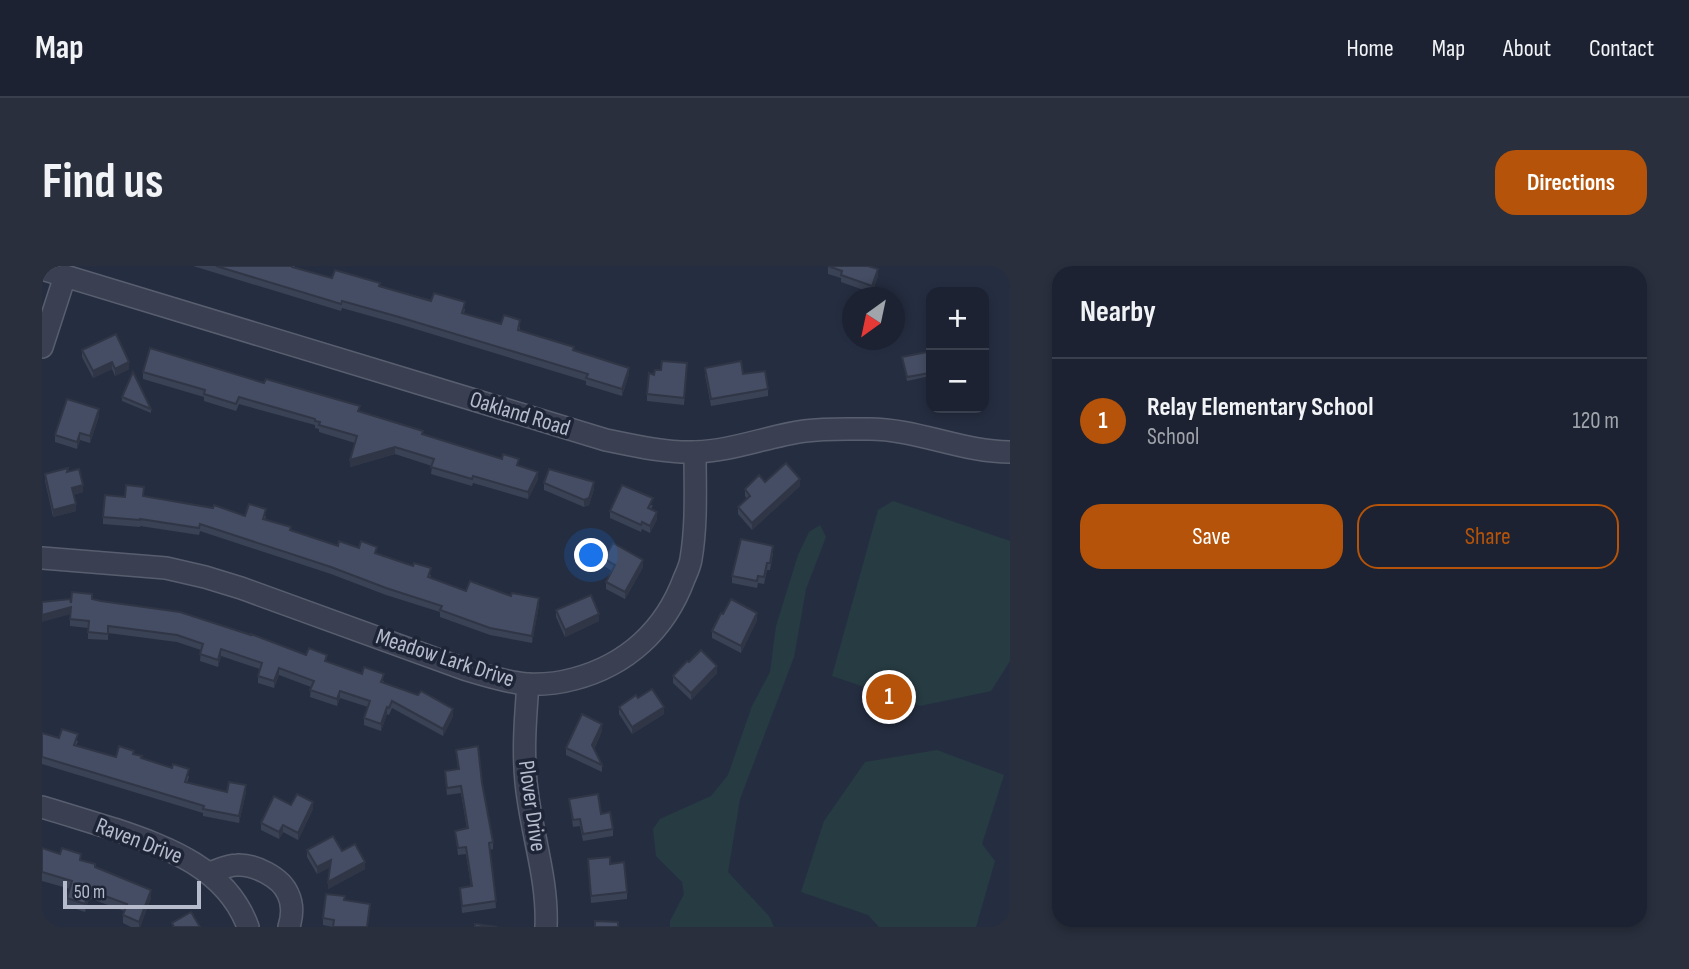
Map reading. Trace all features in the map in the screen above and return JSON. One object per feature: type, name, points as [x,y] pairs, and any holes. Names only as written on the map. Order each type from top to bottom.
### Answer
[{"type":"street","name":"Oakland Road","points":[[42,269],[606,440],[643,448],[695,452],[806,431],[873,429],[920,435],[993,452],[1010,452]]},
{"type":"street","points":[[42,346],[65,276]]},
{"type":"street","name":"Meadow Lark Drive","points":[[42,558],[166,568],[205,577],[464,669],[528,684],[560,682],[594,673],[619,660],[642,643],[663,620],[679,593],[691,561],[695,452]]},
{"type":"street","name":"Plover Drive","points":[[528,684],[524,772],[544,881],[547,927]]},
{"type":"street","name":"Raven Drive","points":[[42,807],[153,842],[184,856],[210,873],[229,893],[248,927]]},
{"type":"street","points":[[210,873],[233,864],[249,865],[265,871],[288,893],[291,909],[289,927]]},
{"type":"shaded area","points":[[893,501],[1010,541],[1010,661],[991,691],[920,706],[832,676],[878,510]]},
{"type":"shaded area","points":[[820,525],[826,537],[806,589],[794,657],[740,799],[728,872],[769,916],[774,927],[670,927],[670,921],[684,894],[682,882],[656,856],[653,829],[660,819],[711,796],[728,775],[752,706],[770,672],[776,626],[798,555],[809,532]]},
{"type":"shaded area","points":[[937,750],[1004,775],[982,844],[995,861],[976,927],[879,927],[868,915],[801,892],[824,821],[865,762]]},
{"type":"building","points":[[216,266],[292,266],[332,278],[335,270],[431,301],[434,293],[465,302],[462,313],[501,324],[504,315],[520,320],[518,330],[629,368],[622,389],[586,378],[588,374]]},
{"type":"building","points":[[828,266],[868,266],[878,269],[872,286],[841,275],[842,271]]},
{"type":"building","points":[[116,334],[129,362],[115,369],[112,362],[93,371],[82,350]]},
{"type":"building","points":[[150,348],[264,383],[266,379],[360,406],[358,411],[423,431],[422,434],[502,459],[503,454],[519,459],[517,465],[538,472],[528,492],[431,467],[434,459],[395,447],[350,460],[357,436],[319,425],[320,422],[315,419],[239,397],[236,404],[204,394],[205,390],[143,372]]},
{"type":"building","points":[[926,352],[926,374],[907,377],[902,357]]},
{"type":"building","points":[[662,361],[687,363],[684,398],[647,394],[649,373],[654,375],[655,370],[661,370]]},
{"type":"building","points":[[741,361],[743,374],[765,371],[768,389],[711,399],[705,368]]},
{"type":"building","points":[[133,372],[151,409],[122,397]]},
{"type":"building","points":[[67,399],[99,409],[90,436],[80,433],[77,442],[55,435]]},
{"type":"building","points":[[786,463],[800,479],[752,523],[738,507],[750,496],[745,489],[759,475],[765,482]]},
{"type":"building","points":[[68,468],[67,472],[79,469],[83,485],[72,488],[76,504],[53,510],[45,474]]},
{"type":"building","points":[[549,469],[594,482],[589,498],[584,500],[544,483]]},
{"type":"building","points":[[126,485],[144,487],[143,496],[213,508],[214,505],[245,516],[249,504],[266,509],[263,519],[291,527],[290,530],[338,546],[339,541],[359,548],[361,541],[377,547],[375,553],[413,566],[414,563],[431,568],[428,577],[466,591],[470,581],[511,596],[512,593],[539,598],[532,636],[490,628],[440,610],[442,606],[200,524],[199,528],[140,519],[103,517],[105,495],[125,497]]},
{"type":"building","points":[[622,485],[653,498],[648,508],[657,512],[650,526],[642,522],[641,525],[610,511]]},
{"type":"building","points":[[741,539],[773,546],[764,577],[758,576],[757,581],[732,576]]},
{"type":"building","points":[[613,543],[643,560],[625,592],[606,582],[615,565],[604,559]]},
{"type":"building","points":[[72,592],[92,594],[92,599],[101,601],[180,612],[251,634],[306,655],[309,648],[327,655],[325,661],[362,674],[364,667],[384,674],[381,682],[418,695],[421,691],[453,709],[443,729],[392,701],[381,724],[364,718],[370,701],[340,691],[337,699],[310,690],[314,681],[279,668],[274,681],[258,676],[262,663],[221,649],[218,660],[200,654],[203,644],[177,635],[108,626],[108,634],[88,632],[89,621],[70,619],[71,607],[42,615],[42,602],[70,599],[71,603]]},
{"type":"building","points":[[591,595],[599,614],[565,630],[556,610]]},
{"type":"building","points":[[731,599],[757,613],[741,646],[712,631]]},
{"type":"building","points":[[701,650],[717,666],[691,693],[673,676]]},
{"type":"building","points":[[652,689],[664,707],[632,727],[619,707],[636,695],[638,698]]},
{"type":"building","points":[[582,714],[602,724],[592,745],[602,765],[566,748]]},
{"type":"building","points":[[62,729],[78,734],[74,745],[116,757],[119,746],[134,751],[133,754],[142,756],[141,758],[172,768],[173,764],[189,769],[185,782],[227,792],[229,782],[246,785],[239,816],[203,809],[204,806],[42,757],[42,733],[59,738]]},
{"type":"building","points":[[478,746],[493,842],[489,843],[496,901],[462,906],[460,888],[472,886],[466,847],[458,848],[455,831],[468,828],[461,786],[447,788],[445,771],[459,769],[456,750]]},
{"type":"building","points":[[297,794],[313,802],[298,833],[283,825],[279,832],[261,823],[274,796],[291,805]]},
{"type":"building","points":[[598,794],[601,814],[610,812],[613,829],[583,834],[580,819],[573,820],[569,799]]},
{"type":"building","points":[[333,836],[342,851],[355,844],[365,862],[328,882],[331,860],[317,867],[307,850]]},
{"type":"building","points":[[42,848],[60,854],[62,848],[81,854],[80,860],[95,864],[95,867],[151,890],[139,922],[123,915],[127,904],[89,890],[85,904],[67,898],[72,881],[42,872]]},
{"type":"building","points":[[610,857],[610,864],[624,862],[627,892],[591,896],[588,859]]},
{"type":"building","points":[[326,894],[345,896],[344,900],[370,904],[367,927],[333,927],[334,920],[323,918]]},
{"type":"building","points":[[191,912],[200,927],[174,927],[172,923]]},
{"type":"building","points":[[595,921],[618,922],[618,927],[595,927]]},
{"type":"building","points":[[475,924],[497,927],[475,927]]},
{"type":"place","name":"Relay Elementary School","points":[[889,697]]}]
